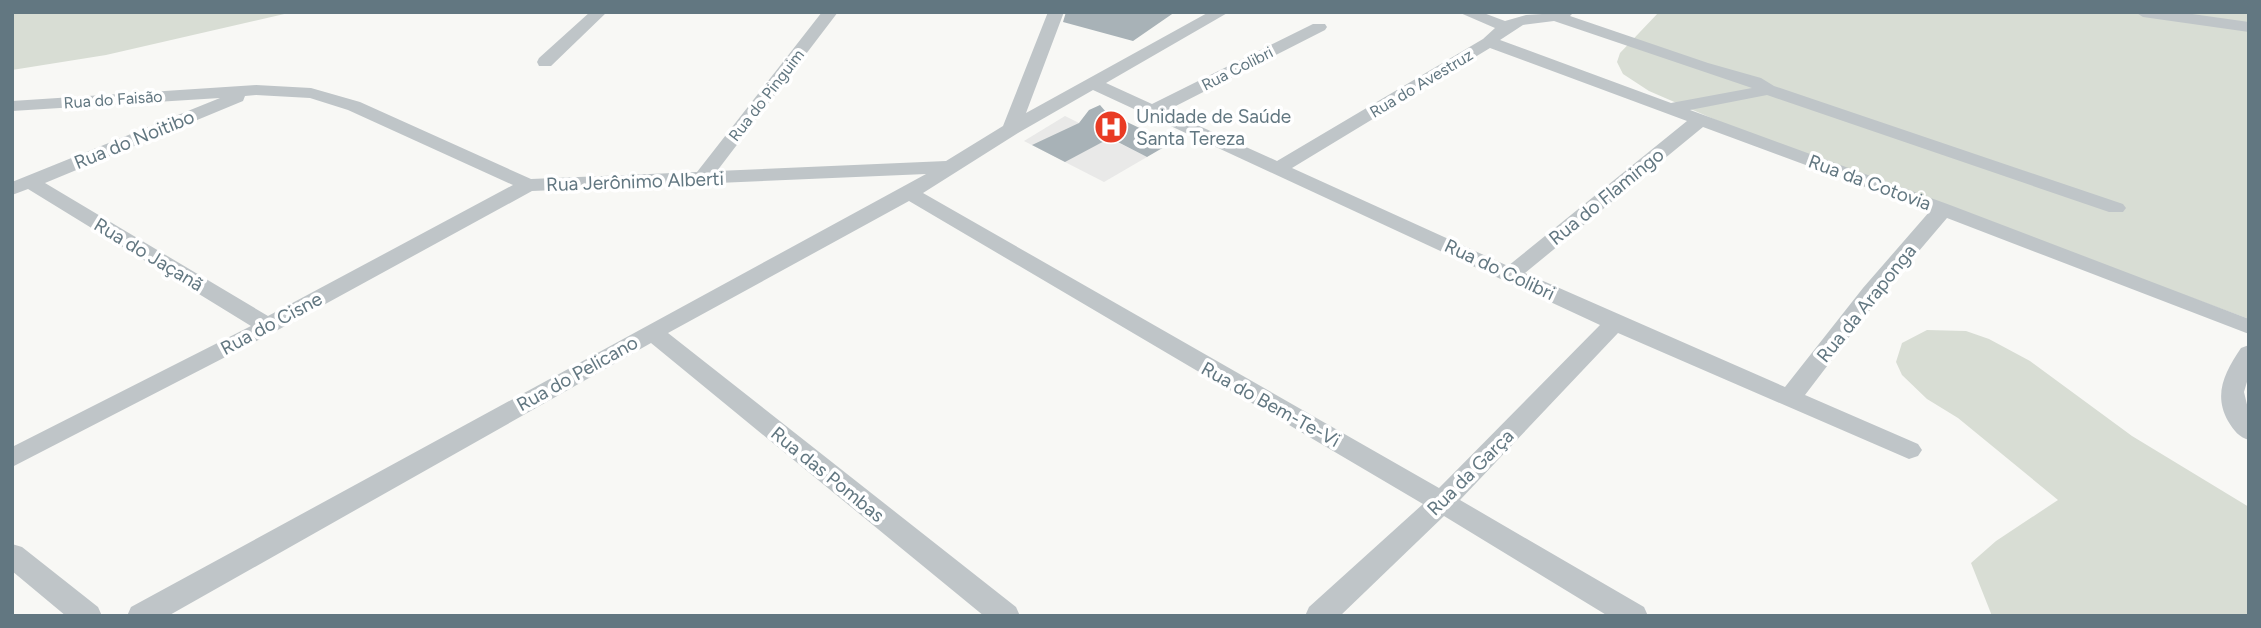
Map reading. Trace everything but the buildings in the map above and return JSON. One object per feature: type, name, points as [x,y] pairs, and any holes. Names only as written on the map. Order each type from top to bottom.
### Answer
[{"type":"street","points":[[545,62],[599,12]]},
{"type":"street","name":"Rua do Pinguim","points":[[702,178],[831,12]]},
{"type":"street","points":[[1011,129],[1056,12]]},
{"type":"street","points":[[1011,129],[1221,12]]},
{"type":"street","points":[[1466,12],[1504,26]]},
{"type":"street","points":[[2143,12],[2249,27]]},
{"type":"street","points":[[1561,14],[1702,67],[1755,82],[1768,90],[2116,208]]},
{"type":"street","name":"Rua do Avestruz","points":[[1280,167],[1489,42],[1504,26],[1524,15],[1561,14]]},
{"type":"street","name":"Rua Colibri","points":[[1154,110],[1319,27]]},
{"type":"street","name":"Rua da Cotovia","points":[[1489,42],[1943,209],[2249,327]]},
{"type":"street","name":"Rua do Colibri","points":[[1093,84],[1280,167],[1615,323],[1909,450]]},
{"type":"street","name":"Rua Jerônimo Alberti","points":[[256,90],[311,93],[354,106],[528,185],[948,167]]},
{"type":"street","name":"Rua do Faisão","points":[[12,106],[256,90]]},
{"type":"street","name":"Rua do Noitibo","points":[[21,186],[256,90]]},
{"type":"street","points":[[1671,108],[1768,90]]},
{"type":"street","name":"Rua do Flamingo","points":[[1511,274],[1701,119]]},
{"type":"street","name":"Rua do Pelicano","points":[[142,616],[652,332],[909,193],[1011,129]]},
{"type":"street","name":"Rua do Cisne","points":[[12,458],[268,326],[528,185]]},
{"type":"street","name":"Rua do Jaçanã","points":[[21,186],[268,326]]},
{"type":"street","name":"Rua do Bem-Te-Vi","points":[[909,193],[1171,348],[1443,501],[1633,616]]},
{"type":"street","name":"Rua da Araponga","points":[[1790,397],[1871,293],[1943,209]]},
{"type":"street","name":"Rua da Garça","points":[[1320,616],[1443,501],[1615,323]]},
{"type":"street","name":"Rua das Pombas","points":[[652,332],[1005,616]]},
{"type":"street","points":[[2249,353],[2233,376],[2231,402],[2249,431]]},
{"type":"street","points":[[12,555],[87,616]]},
{"type":"shaded area","points":[[12,12],[293,12],[106,55],[12,70]]},
{"type":"shaded area","points":[[1659,12],[2249,12],[2249,319],[1739,130],[1649,91],[1623,74],[1617,62],[1620,53]]},
{"type":"shaded area","points":[[1065,116],[1147,157],[1104,182],[1024,141]]},
{"type":"shaded area","points":[[1927,330],[1966,331],[1989,339],[2030,361],[2132,436],[2249,507],[2249,616],[1992,616],[1971,563],[1996,541],[2058,500],[1958,418],[1927,399],[1902,375],[1896,362],[1902,343]]},
{"type":"place","name":"Unidade de Saúde Santa Tereza","points":[[1111,127]]}]
